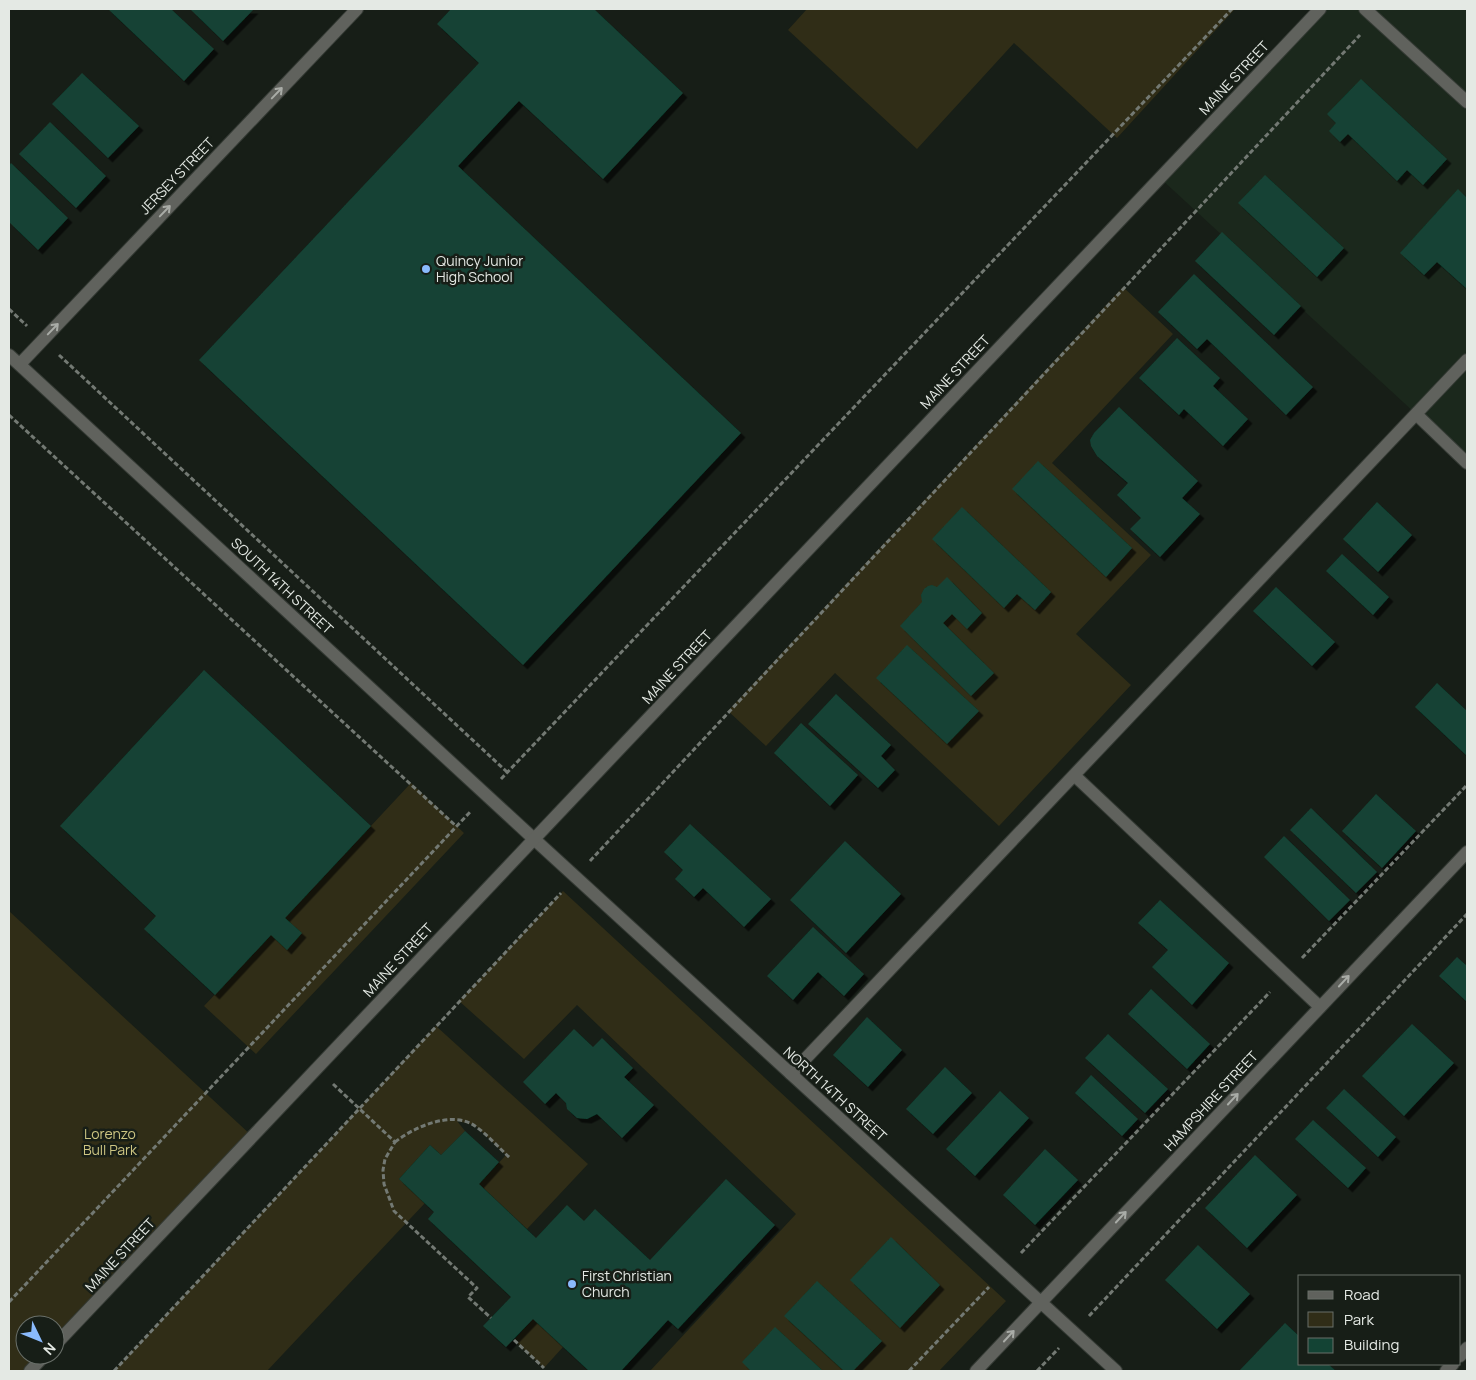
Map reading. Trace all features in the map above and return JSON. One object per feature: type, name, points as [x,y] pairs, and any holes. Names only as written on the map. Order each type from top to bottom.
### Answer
[{"type":"street","name":"JERSEY STREET","points":[[20,364],[357,9]]},
{"type":"street","name":"MAINE STREET","points":[[65,1334],[1320,9]]},
{"type":"street","points":[[1366,9],[1467,102]]},
{"type":"street","name":"SOUTH 14TH STREET","points":[[9,354],[534,839]]},
{"type":"street","points":[[791,1074],[1467,360]]},
{"type":"street","points":[[1416,414],[1467,463]]},
{"type":"street","points":[[1074,775],[1320,1007]]},
{"type":"street","name":"NORTH 14TH STREET","points":[[534,839],[1116,1371]]},
{"type":"street","name":"HAMPSHIRE STREET","points":[[976,1371],[1467,852]]},
{"type":"path","points":[[9,1302],[456,826],[1232,9]]},
{"type":"path","points":[[114,1371],[1376,18]]},
{"type":"path","points":[[9,309],[508,772]]},
{"type":"path","points":[[9,415],[456,826]]},
{"type":"path","points":[[910,1371],[1467,785]]},
{"type":"path","points":[[1037,1371],[1467,914]]},
{"type":"path","points":[[316,1069],[394,1142]]},
{"type":"path","points":[[491,1318],[468,1297],[477,1288],[394,1210],[384,1184],[383,1170],[385,1158],[394,1142],[419,1126],[440,1121],[456,1120],[474,1125],[510,1158]]},
{"type":"path","points":[[514,1340],[544,1368]]},
{"type":"shaded area","points":[[1320,9],[1467,9],[1467,463],[1160,178]]},
{"type":"green space","points":[[807,9],[1235,9],[1117,138],[1014,43],[917,149],[788,30]]},
{"type":"green space","points":[[1123,287],[1173,334],[1052,463],[1151,555],[1076,634],[1131,685],[999,826],[835,673],[766,746],[728,711]]},
{"type":"green space","points":[[411,783],[464,833],[256,1054],[204,1006],[271,935],[287,949],[301,933],[285,918]]},
{"type":"green space","points":[[563,891],[1006,1301],[939,1371],[650,1371],[796,1214],[577,1005],[524,1059],[459,1001]]},
{"type":"green space","name":"Lorenzo Bull Park","points":[[9,911],[252,1136],[65,1336],[65,1315],[15,1315],[15,1365],[38,1365],[32,1371],[9,1371]]},
{"type":"green space","points":[[436,1026],[588,1164],[527,1229],[479,1184],[506,1155],[475,1125],[457,1121],[465,1131],[441,1155],[430,1145],[399,1179],[425,1203],[267,1371],[114,1371]]},
{"type":"green space","points":[[533,1319],[563,1347],[544,1368],[514,1340]]},
{"type":"building","points":[[108,9],[171,9],[214,49],[184,81]]},
{"type":"building","points":[[190,9],[254,9],[223,41]]},
{"type":"building","name":"Quincy Junior High School","points":[[451,9],[594,9],[683,93],[603,179],[519,101],[458,166],[741,433],[523,665],[199,360],[479,63],[437,24]]},
{"type":"building","points":[[82,73],[139,126],[108,158],[52,104]]},
{"type":"building","points":[[1361,79],[1447,159],[1423,185],[1407,170],[1397,181],[1348,134],[1340,142],[1329,131],[1336,123],[1327,114]]},
{"type":"building","points":[[50,122],[106,176],[76,208],[19,154]]},
{"type":"building","points":[[11,163],[68,218],[38,250],[9,222],[9,166]]},
{"type":"building","points":[[1265,175],[1344,248],[1317,277],[1238,203]]},
{"type":"building","points":[[1458,189],[1467,198],[1467,289],[1437,262],[1424,275],[1400,253]]},
{"type":"building","points":[[1222,232],[1301,306],[1274,335],[1195,261]]},
{"type":"building","points":[[1194,274],[1313,387],[1286,415],[1207,339],[1197,349],[1158,312]]},
{"type":"building","points":[[1177,338],[1220,378],[1213,386],[1248,419],[1223,446],[1184,409],[1179,415],[1139,378]]},
{"type":"building","points":[[1119,407],[1198,481],[1182,498],[1200,514],[1160,557],[1130,529],[1141,518],[1117,495],[1128,483],[1097,456],[1091,446],[1090,440],[1094,433]]},
{"type":"building","points":[[1038,461],[1132,548],[1106,577],[1012,489]]},
{"type":"building","points":[[1377,502],[1412,535],[1378,572],[1343,539]]},
{"type":"building","points":[[962,507],[1051,592],[1035,610],[1017,594],[1004,608],[932,539]]},
{"type":"building","points":[[1342,554],[1389,597],[1373,615],[1326,571]]},
{"type":"building","points":[[947,577],[982,613],[967,629],[952,614],[943,623],[994,673],[971,696],[900,626],[922,602],[921,595],[924,589],[932,585],[937,587]]},
{"type":"building","points":[[1276,587],[1335,642],[1312,666],[1253,611]]},
{"type":"building","points":[[907,645],[979,711],[947,744],[876,678]]},
{"type":"building","points":[[204,670],[371,826],[285,918],[302,933],[287,950],[271,935],[215,995],[144,929],[156,916],[60,826]]},
{"type":"building","points":[[1437,683],[1467,711],[1467,756],[1415,707]]},
{"type":"building","points":[[836,694],[891,745],[881,756],[895,770],[878,788],[808,724]]},
{"type":"building","points":[[801,723],[858,775],[830,806],[774,753]]},
{"type":"building","points":[[1376,794],[1416,831],[1382,868],[1342,831]]},
{"type":"building","points":[[1311,808],[1377,872],[1356,893],[1290,830]]},
{"type":"building","points":[[690,824],[771,899],[744,927],[703,888],[694,897],[675,879],[683,870],[664,852]]},
{"type":"building","points":[[1284,836],[1350,900],[1329,921],[1264,857]]},
{"type":"building","points":[[845,841],[901,894],[846,953],[790,900]]},
{"type":"building","points":[[1160,900],[1229,963],[1192,1005],[1152,967],[1168,950],[1138,923]]},
{"type":"building","points":[[813,927],[864,974],[844,996],[818,972],[793,1000],[767,976]]},
{"type":"building","points":[[1457,957],[1467,966],[1467,1002],[1439,976]]},
{"type":"building","points":[[1151,989],[1210,1044],[1187,1069],[1128,1014]]},
{"type":"building","points":[[867,1017],[902,1050],[868,1087],[833,1055]]},
{"type":"building","points":[[1412,1024],[1454,1063],[1404,1116],[1362,1076]]},
{"type":"building","points":[[574,1029],[593,1047],[602,1038],[633,1068],[624,1077],[654,1105],[622,1138],[597,1114],[587,1119],[577,1118],[567,1109],[566,1103],[556,1093],[545,1104],[523,1082]]},
{"type":"building","points":[[1108,1034],[1168,1089],[1145,1113],[1085,1058]]},
{"type":"building","points":[[945,1067],[972,1093],[933,1134],[906,1109]]},
{"type":"building","points":[[1091,1075],[1138,1119],[1122,1136],[1075,1093]]},
{"type":"building","points":[[1344,1089],[1396,1137],[1378,1157],[1326,1108]]},
{"type":"building","points":[[1000,1091],[1029,1118],[975,1176],[946,1149]]},
{"type":"building","points":[[1313,1120],[1366,1168],[1348,1188],[1295,1139]]},
{"type":"building","points":[[465,1131],[499,1162],[479,1184],[536,1238],[567,1205],[584,1221],[595,1209],[650,1260],[726,1179],[775,1225],[678,1329],[668,1320],[621,1371],[589,1371],[533,1319],[506,1347],[483,1326],[511,1297],[428,1219],[434,1212],[399,1179],[430,1145],[441,1155]]},
{"type":"building","points":[[1045,1149],[1078,1180],[1035,1225],[1003,1195]]},
{"type":"building","points":[[1255,1155],[1297,1195],[1247,1248],[1205,1208]]},
{"type":"building","points":[[891,1237],[940,1285],[900,1328],[850,1280]]},
{"type":"building","points":[[1198,1245],[1250,1294],[1217,1329],[1165,1280]]},
{"type":"building","points":[[817,1281],[882,1341],[853,1371],[844,1371],[784,1316]]},
{"type":"building","points":[[1285,1323],[1298,1335],[1298,1365],[1329,1365],[1336,1371],[1239,1371]]},
{"type":"building","points":[[775,1327],[823,1371],[751,1371],[742,1362]]},
{"type":"place","name":"Quincy Junior High School","points":[[426,269]]},
{"type":"place","name":"First Christian Church","points":[[572,1284]]}]
